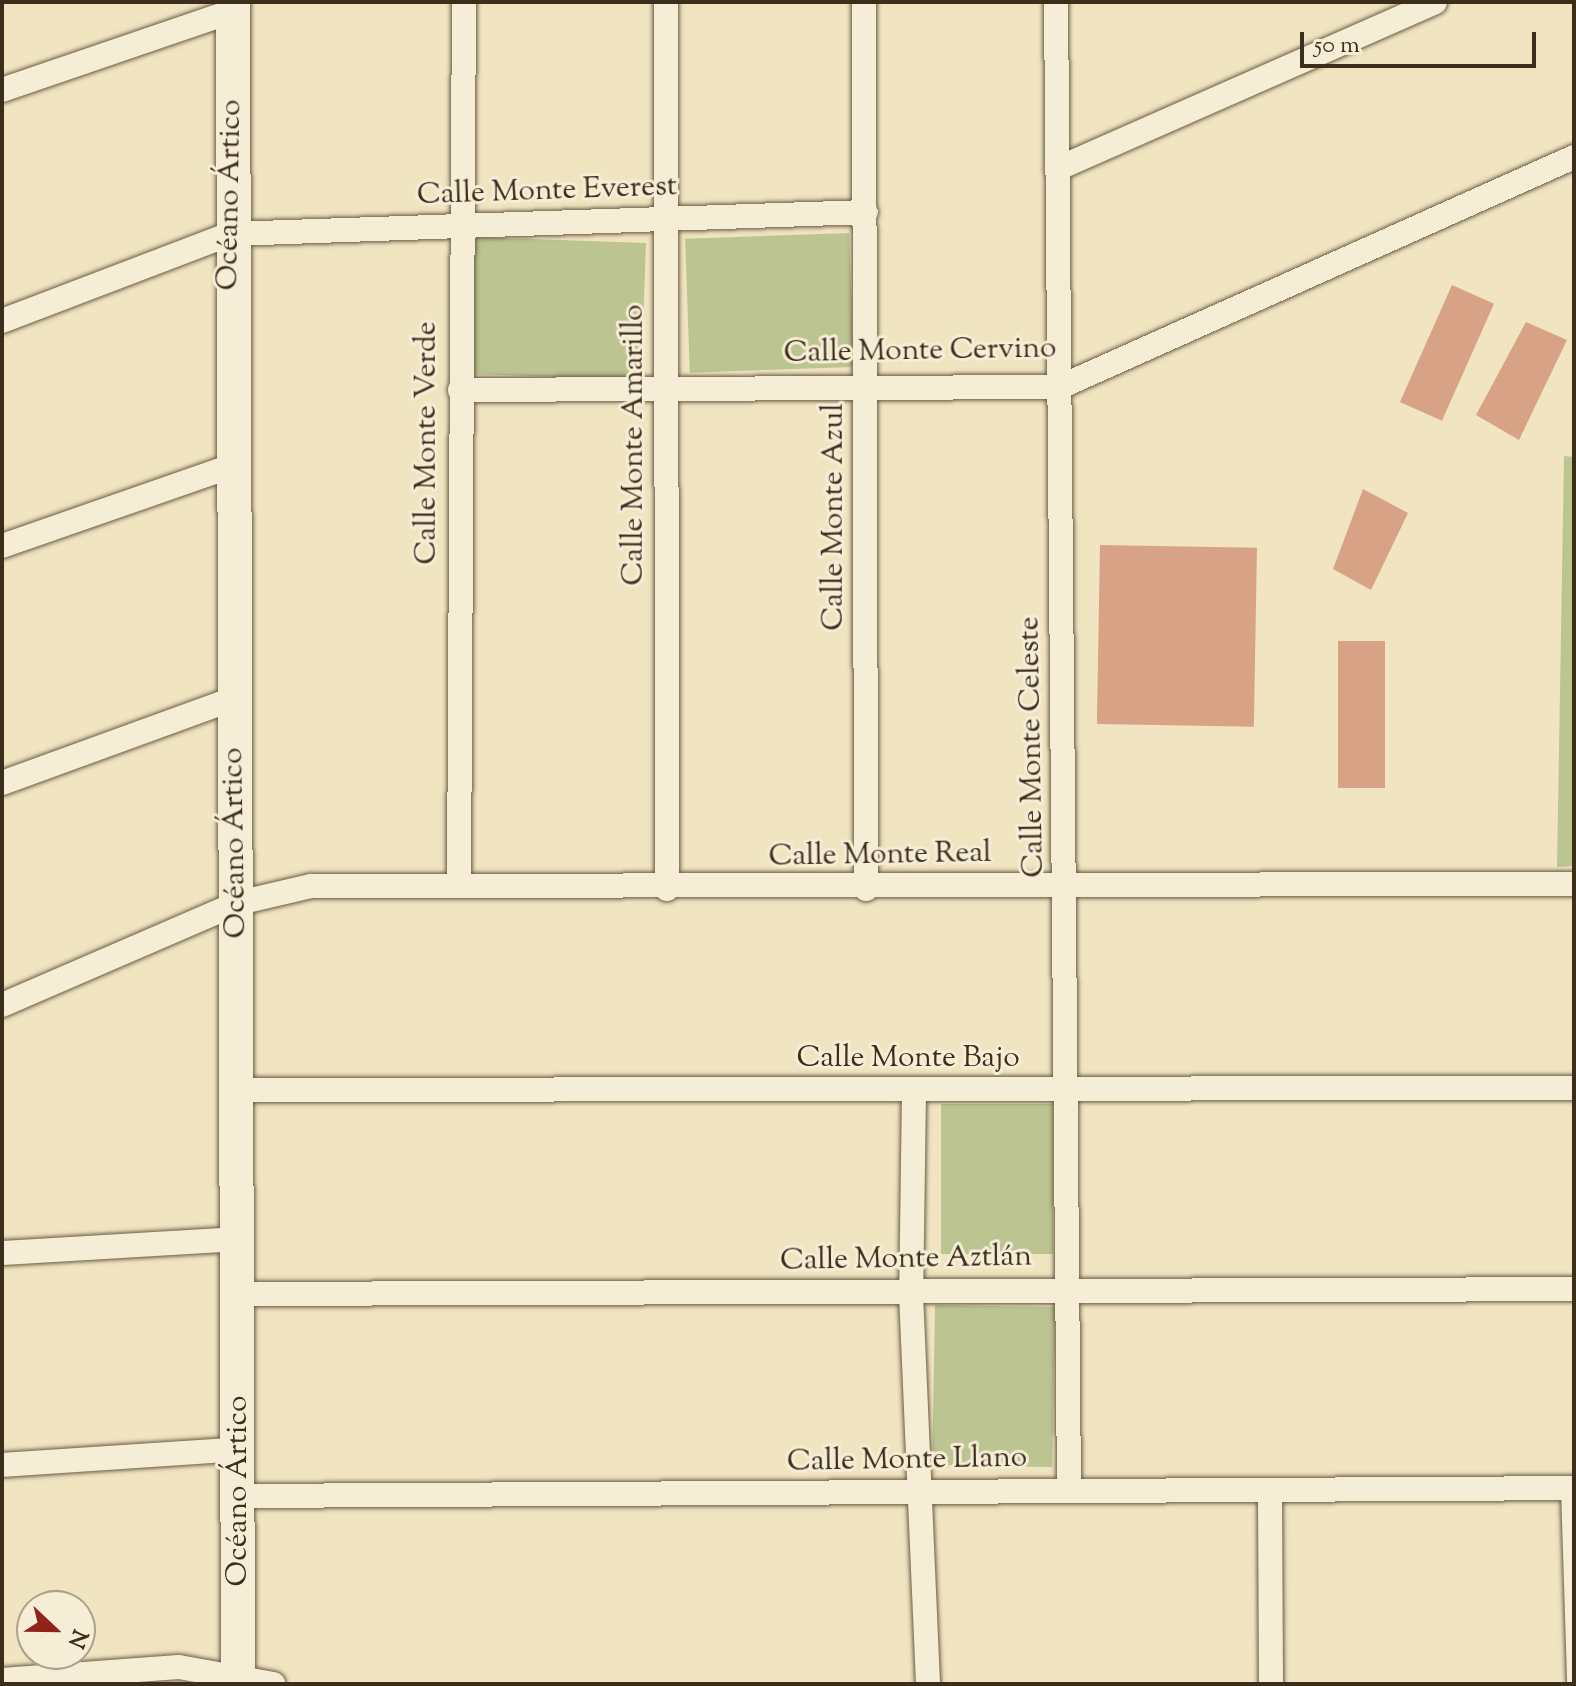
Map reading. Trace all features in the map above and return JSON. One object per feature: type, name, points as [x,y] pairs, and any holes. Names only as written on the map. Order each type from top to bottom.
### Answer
[{"type":"street","name":"Calle Monte Verde","points":[[459,885],[464,2]]},
{"type":"street","name":"Calle Monte Amarillo","points":[[666,2],[667,889]]},
{"type":"street","name":"Calle Monte Azul","points":[[864,2],[868,390],[866,889]]},
{"type":"street","name":"Calle Monte Celeste","points":[[1056,2],[1069,1090],[1069,1491]]},
{"type":"street","points":[[1057,169],[1435,2]]},
{"type":"street","points":[[2,90],[233,6]]},
{"type":"street","name":"Océano Ártico","points":[[233,6],[229,467],[242,1090],[236,1239],[241,1496],[238,1681]]},
{"type":"street","name":"Calle Monte Cervino","points":[[460,390],[668,383],[868,390],[1060,387],[1574,157]]},
{"type":"street","name":"Calle Monte Everest","points":[[2,321],[230,234],[866,212]]},
{"type":"street","points":[[2,546],[229,467]]},
{"type":"street","points":[[2,783],[233,699]]},
{"type":"street","name":"Calle Monte Real","points":[[2,1005],[238,903],[311,886],[866,889],[1067,885],[1574,884]]},
{"type":"street","name":"Calle Monte Bajo","points":[[242,1090],[1574,1088]]},
{"type":"street","points":[[914,1091],[911,1294],[928,1684]]},
{"type":"street","points":[[2,1253],[236,1239]]},
{"type":"street","name":"Calle Monte Aztlán","points":[[239,1294],[911,1294],[1069,1290],[1574,1289]]},
{"type":"street","points":[[2,1465],[240,1449]]},
{"type":"street","name":"Calle Monte Llano","points":[[241,1496],[1069,1491],[1270,1493],[1571,1488]]},
{"type":"street","points":[[1270,1493],[1271,1684]]},
{"type":"street","points":[[2,1680],[179,1667],[238,1681],[273,1684]]},
{"type":"lane","points":[[1571,1488],[1573,1684]]},
{"type":"green space","points":[[849,233],[854,367],[690,373],[685,239]]},
{"type":"green space","points":[[474,237],[646,243],[641,380],[469,374]]},
{"type":"green space","points":[[1564,456],[1574,457],[1574,866],[1557,867]]},
{"type":"green space","points":[[941,1104],[1053,1104],[1053,1254],[941,1254]]},
{"type":"green space","points":[[935,1305],[1055,1307],[1052,1467],[932,1465]]},
{"type":"building","points":[[1452,285],[1494,304],[1442,421],[1400,402]]},
{"type":"building","points":[[1526,322],[1567,340],[1519,440],[1476,415]]},
{"type":"building","points":[[1363,489],[1408,513],[1371,590],[1333,569]]},
{"type":"building","points":[[1100,545],[1257,548],[1254,727],[1097,724]]},
{"type":"building","points":[[1338,641],[1385,641],[1385,788],[1338,788]]}]
